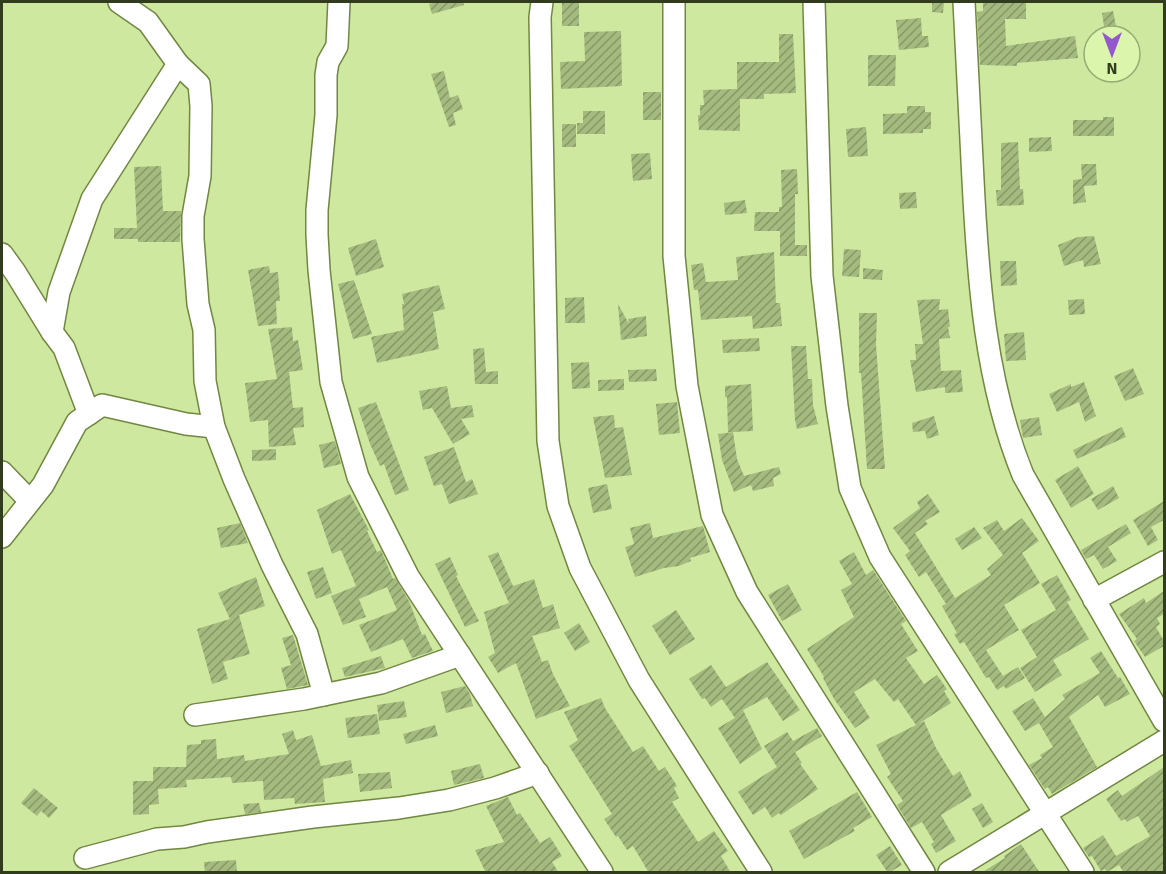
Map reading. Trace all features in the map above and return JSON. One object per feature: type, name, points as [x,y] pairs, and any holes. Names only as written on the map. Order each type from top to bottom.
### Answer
[{"type":"street","points":[[119,2],[148,22],[178,64],[199,84],[200,176],[193,216],[193,239],[198,304],[204,330],[206,381],[214,427],[234,479],[307,634],[324,695]]},
{"type":"street","points":[[339,2],[336,46],[328,62],[326,75],[326,115],[317,210],[319,270],[331,382],[358,477],[408,576],[538,773],[599,872]]},
{"type":"street","points":[[542,2],[540,17],[548,441],[558,506],[580,568],[639,680],[761,873]]},
{"type":"street","points":[[674,2],[674,256],[687,386],[712,515],[747,592],[924,873]]},
{"type":"street","points":[[814,2],[822,276],[837,406],[850,488],[880,557],[1083,873]]},
{"type":"street","points":[[964,2],[977,258],[984,324],[1008,440],[1023,476],[1164,721]]},
{"type":"street","points":[[52,332],[59,292],[92,199],[178,64]]},
{"type":"street","points":[[2,254],[64,348],[89,414]]},
{"type":"street","points":[[2,537],[43,485],[77,422],[102,405],[214,427]]},
{"type":"street","points":[[2,472],[30,501]]},
{"type":"street","points":[[1094,600],[1164,562]]},
{"type":"street","points":[[195,716],[324,695],[381,683],[460,655]]},
{"type":"street","points":[[950,873],[1164,741]]},
{"type":"street","points":[[85,858],[157,839],[449,800],[495,789],[538,773]]},
{"type":"building","points":[[463,2],[464,5],[432,14],[429,4]]},
{"type":"building","points":[[562,2],[579,2],[579,26],[562,26]]},
{"type":"building","points":[[932,2],[944,2],[943,13],[932,12]]},
{"type":"building","points":[[983,2],[1026,2],[1026,19],[1005,19],[1006,46],[1075,36],[1078,58],[1017,63],[1017,66],[980,65],[977,12],[983,11]]},
{"type":"building","points":[[1113,11],[1116,24],[1104,24],[1102,13]]},
{"type":"building","points":[[921,18],[922,36],[928,36],[929,47],[899,50],[896,20]]},
{"type":"building","points":[[621,31],[622,86],[561,89],[560,62],[585,61],[584,32]]},
{"type":"building","points":[[779,34],[793,34],[796,93],[764,94],[764,99],[740,99],[740,131],[699,130],[700,105],[704,105],[703,90],[737,89],[737,62],[779,62]]},
{"type":"building","points":[[868,55],[896,55],[895,86],[868,86]]},
{"type":"building","points":[[444,71],[450,98],[458,95],[463,109],[453,113],[456,125],[449,127],[431,74]]},
{"type":"building","points":[[643,92],[661,92],[661,120],[643,120]]},
{"type":"building","points":[[907,106],[925,106],[925,112],[931,112],[931,129],[923,129],[923,133],[883,134],[883,114],[907,113]]},
{"type":"building","points":[[583,111],[605,111],[605,134],[577,134],[577,123],[583,123]]},
{"type":"building","points":[[1103,117],[1114,117],[1114,136],[1073,136],[1073,120],[1103,120]]},
{"type":"building","points":[[562,124],[576,124],[576,147],[562,147]]},
{"type":"building","points":[[866,127],[868,156],[848,157],[846,129]]},
{"type":"building","points":[[1051,137],[1052,151],[1029,152],[1029,138]]},
{"type":"building","points":[[1018,142],[1020,189],[1023,189],[1024,205],[997,206],[996,190],[1001,190],[1001,143]]},
{"type":"building","points":[[650,153],[652,179],[633,181],[631,154]]},
{"type":"building","points":[[1081,164],[1096,164],[1097,185],[1084,186],[1086,202],[1073,204],[1073,180],[1082,179]]},
{"type":"building","points":[[161,166],[163,211],[181,211],[180,242],[138,242],[138,239],[114,239],[114,228],[137,228],[134,167]]},
{"type":"building","points":[[797,169],[795,245],[807,245],[807,256],[780,256],[780,231],[754,231],[755,212],[779,212],[779,207],[782,207],[781,170]]},
{"type":"building","points":[[916,192],[917,208],[900,209],[899,193]]},
{"type":"building","points":[[745,200],[747,213],[725,215],[724,203]]},
{"type":"building","points":[[1094,236],[1101,264],[1084,267],[1083,260],[1064,266],[1058,245],[1078,237]]},
{"type":"building","points":[[376,239],[384,267],[356,276],[348,248]]},
{"type":"building","points":[[844,249],[861,250],[859,277],[842,276]]},
{"type":"building","points":[[774,252],[776,303],[780,303],[782,326],[753,329],[752,316],[701,320],[698,290],[694,290],[691,265],[703,263],[706,282],[738,280],[736,257]]},
{"type":"building","points":[[1000,261],[1016,261],[1017,285],[1001,286]]},
{"type":"building","points":[[269,266],[270,273],[278,272],[280,301],[276,301],[277,324],[258,326],[248,270]]},
{"type":"building","points":[[863,268],[883,270],[882,280],[863,279]]},
{"type":"building","points":[[354,280],[372,334],[353,339],[338,284]]},
{"type":"building","points":[[439,285],[445,309],[433,312],[439,349],[377,363],[371,337],[404,330],[402,294]]},
{"type":"building","points":[[584,297],[585,323],[565,323],[565,298]]},
{"type":"building","points":[[940,299],[939,310],[948,309],[950,327],[948,327],[950,338],[939,339],[941,371],[961,370],[963,392],[945,393],[945,387],[916,392],[910,360],[916,360],[915,344],[923,344],[917,300]]},
{"type":"building","points":[[1084,299],[1085,314],[1069,315],[1068,300]]},
{"type":"building","points":[[618,304],[629,324],[628,319],[646,316],[647,336],[621,340]]},
{"type":"building","points":[[859,313],[877,313],[876,344],[885,469],[867,469],[861,373],[859,373]]},
{"type":"building","points":[[292,327],[293,341],[298,340],[303,370],[289,372],[293,408],[303,407],[304,427],[293,428],[296,445],[269,447],[268,420],[250,422],[245,383],[277,379],[268,329]]},
{"type":"building","points":[[1024,332],[1026,360],[1006,361],[1004,334]]},
{"type":"building","points":[[759,338],[760,351],[723,353],[722,340]]},
{"type":"building","points":[[791,346],[806,346],[808,379],[812,379],[813,405],[818,424],[797,429],[795,420]]},
{"type":"building","points":[[484,348],[486,372],[498,371],[498,384],[475,384],[473,349]]},
{"type":"building","points":[[589,362],[590,388],[572,389],[571,363]]},
{"type":"building","points":[[1133,368],[1144,394],[1125,401],[1114,376]]},
{"type":"building","points":[[656,369],[657,381],[629,382],[628,370]]},
{"type":"building","points":[[624,379],[624,390],[598,391],[598,380]]},
{"type":"building","points":[[1084,382],[1096,416],[1085,422],[1079,402],[1057,412],[1049,394],[1071,384],[1071,387]]},
{"type":"building","points":[[751,384],[753,431],[728,432],[725,386]]},
{"type":"building","points":[[447,386],[451,408],[472,405],[474,417],[461,419],[470,434],[453,444],[432,408],[423,410],[419,391]]},
{"type":"building","points":[[376,402],[409,490],[395,495],[384,464],[380,466],[370,444],[358,408]]},
{"type":"building","points":[[677,402],[680,433],[659,435],[656,404]]},
{"type":"building","points":[[614,415],[615,428],[623,427],[632,475],[605,478],[593,417]]},
{"type":"building","points":[[934,416],[939,435],[927,439],[925,431],[913,432],[912,423]]},
{"type":"building","points":[[1039,417],[1042,435],[1023,438],[1020,420]]},
{"type":"building","points":[[1122,427],[1126,437],[1077,459],[1073,450]]},
{"type":"building","points":[[733,432],[737,459],[744,476],[779,467],[781,474],[773,478],[774,486],[753,491],[751,485],[734,492],[722,460],[718,434]]},
{"type":"building","points":[[335,441],[341,464],[324,468],[319,445]]},
{"type":"building","points":[[454,447],[466,482],[472,479],[478,494],[449,504],[442,484],[434,486],[424,457]]},
{"type":"building","points":[[276,449],[276,460],[252,461],[252,450]]},
{"type":"building","points":[[1078,466],[1094,494],[1071,508],[1055,480]]},
{"type":"building","points":[[607,484],[612,509],[593,513],[588,488]]},
{"type":"building","points":[[1113,486],[1119,498],[1098,510],[1091,499]]},
{"type":"building","points":[[350,494],[369,530],[367,531],[377,552],[381,550],[393,579],[395,578],[409,601],[422,635],[425,634],[433,651],[412,658],[403,639],[371,652],[359,625],[397,610],[387,587],[359,599],[366,617],[343,625],[331,596],[356,586],[341,550],[332,554],[317,510]]},
{"type":"building","points":[[928,494],[940,512],[925,521],[928,524],[915,533],[955,598],[991,575],[987,569],[1003,555],[983,528],[997,520],[1004,531],[1022,518],[1039,541],[1022,553],[1040,583],[1004,605],[1019,630],[986,650],[1003,676],[1018,667],[1025,678],[1006,689],[1004,686],[997,690],[989,677],[986,678],[964,642],[960,644],[954,634],[957,633],[942,606],[946,604],[926,572],[919,577],[905,555],[910,551],[893,528],[920,508],[917,502]]},
{"type":"building","points":[[1164,501],[1164,520],[1151,527],[1158,540],[1148,546],[1133,520]]},
{"type":"building","points":[[240,523],[248,543],[221,548],[217,528]]},
{"type":"building","points":[[650,523],[653,538],[703,526],[710,552],[690,558],[691,561],[679,566],[635,577],[625,547],[634,544],[630,528]]},
{"type":"building","points":[[1126,524],[1131,533],[1108,547],[1117,561],[1103,569],[1094,555],[1086,559],[1081,550]]},
{"type":"building","points":[[974,527],[982,538],[962,550],[955,539]]},
{"type":"building","points":[[498,552],[513,586],[534,579],[543,608],[553,604],[560,628],[532,636],[542,662],[548,660],[570,706],[536,719],[516,663],[498,673],[488,657],[495,653],[484,612],[509,603],[488,556]]},
{"type":"building","points":[[854,552],[866,575],[873,570],[906,621],[901,624],[918,651],[906,658],[924,684],[937,675],[947,689],[944,691],[951,703],[918,724],[924,721],[936,748],[953,776],[960,771],[972,796],[941,815],[956,841],[936,853],[931,844],[934,842],[922,822],[911,828],[897,805],[903,801],[887,777],[891,774],[876,745],[916,725],[898,699],[894,702],[875,679],[854,692],[870,718],[855,728],[834,699],[807,649],[854,617],[841,590],[852,584],[839,561]]},
{"type":"building","points":[[450,557],[458,575],[456,576],[479,621],[465,627],[435,564]]},
{"type":"building","points":[[323,567],[332,593],[316,599],[307,572]]},
{"type":"building","points":[[1057,575],[1071,600],[1067,602],[1089,639],[1053,660],[1062,675],[1035,692],[1020,668],[1037,657],[1021,630],[1056,610],[1041,584]]},
{"type":"building","points":[[256,577],[265,606],[239,615],[250,654],[223,662],[228,679],[212,684],[197,629],[230,619],[218,593]]},
{"type":"building","points":[[788,584],[802,610],[782,621],[768,595]]},
{"type":"building","points":[[1164,591],[1164,614],[1157,618],[1160,624],[1156,627],[1164,641],[1164,646],[1145,657],[1134,641],[1137,639],[1119,614],[1144,598],[1146,603]]},
{"type":"building","points":[[676,610],[695,639],[670,655],[652,626]]},
{"type":"building","points":[[579,623],[590,642],[575,651],[564,633]]},
{"type":"building","points":[[293,635],[308,685],[287,689],[281,668],[291,665],[282,638]]},
{"type":"building","points":[[1101,651],[1130,694],[1105,707],[1098,695],[1069,717],[1097,767],[1052,794],[1048,787],[1045,789],[1029,765],[1042,758],[1040,755],[1053,747],[1039,723],[1025,731],[1012,711],[1033,698],[1045,717],[1065,699],[1062,695],[1100,673],[1090,658]]},
{"type":"building","points":[[381,656],[385,668],[345,677],[342,668]]},
{"type":"building","points":[[767,662],[800,710],[783,721],[767,697],[743,710],[762,749],[740,764],[718,728],[735,718],[722,699],[711,707],[705,698],[702,699],[689,679],[711,665],[726,687]]},
{"type":"building","points":[[465,686],[473,706],[446,713],[441,692]]},
{"type":"building","points":[[601,698],[633,752],[643,746],[659,771],[665,767],[677,786],[674,788],[679,798],[672,802],[698,842],[714,831],[728,851],[721,856],[731,873],[649,873],[633,846],[627,850],[618,836],[616,837],[604,819],[612,814],[569,746],[578,740],[564,712]]},
{"type":"building","points":[[404,701],[407,717],[379,721],[377,705]]},
{"type":"building","points":[[377,714],[380,734],[348,738],[345,718]]},
{"type":"building","points":[[435,725],[438,736],[406,744],[403,734]]},
{"type":"building","points":[[817,728],[822,736],[795,752],[802,763],[800,764],[818,789],[781,815],[779,813],[772,818],[765,807],[753,815],[738,792],[777,767],[764,746],[787,732],[793,741]]},
{"type":"building","points":[[293,730],[296,740],[312,735],[321,766],[351,760],[353,773],[323,779],[325,802],[295,804],[294,798],[264,800],[263,781],[232,783],[231,777],[186,780],[187,787],[158,789],[159,804],[149,805],[149,814],[133,815],[133,781],[153,781],[153,767],[186,767],[187,745],[201,744],[201,740],[216,739],[217,759],[244,755],[245,761],[289,754],[282,734]]},
{"type":"building","points":[[480,764],[484,778],[454,785],[451,771]]},
{"type":"building","points":[[1164,767],[1164,873],[1124,873],[1119,865],[1107,872],[1105,869],[1101,871],[1092,856],[1089,857],[1083,848],[1103,835],[1116,856],[1150,836],[1138,816],[1127,822],[1125,819],[1121,821],[1106,799],[1118,790],[1122,796]]},
{"type":"building","points":[[390,772],[392,788],[360,792],[358,774]]},
{"type":"building","points":[[34,788],[58,808],[49,818],[41,811],[37,816],[21,803]]},
{"type":"building","points":[[857,792],[872,817],[853,828],[855,831],[804,859],[789,831]]},
{"type":"building","points":[[508,797],[517,815],[520,813],[540,843],[550,837],[562,856],[552,862],[559,873],[486,873],[475,850],[504,842],[486,806]]},
{"type":"building","points":[[259,803],[261,812],[245,814],[243,804]]},
{"type":"building","points":[[982,803],[993,822],[983,828],[972,809]]},
{"type":"building","points":[[1021,844],[1040,873],[981,873],[1005,858],[1004,856]]},
{"type":"building","points":[[890,846],[902,865],[888,873],[876,855]]},
{"type":"building","points":[[236,860],[237,873],[205,873],[204,862]]}]
